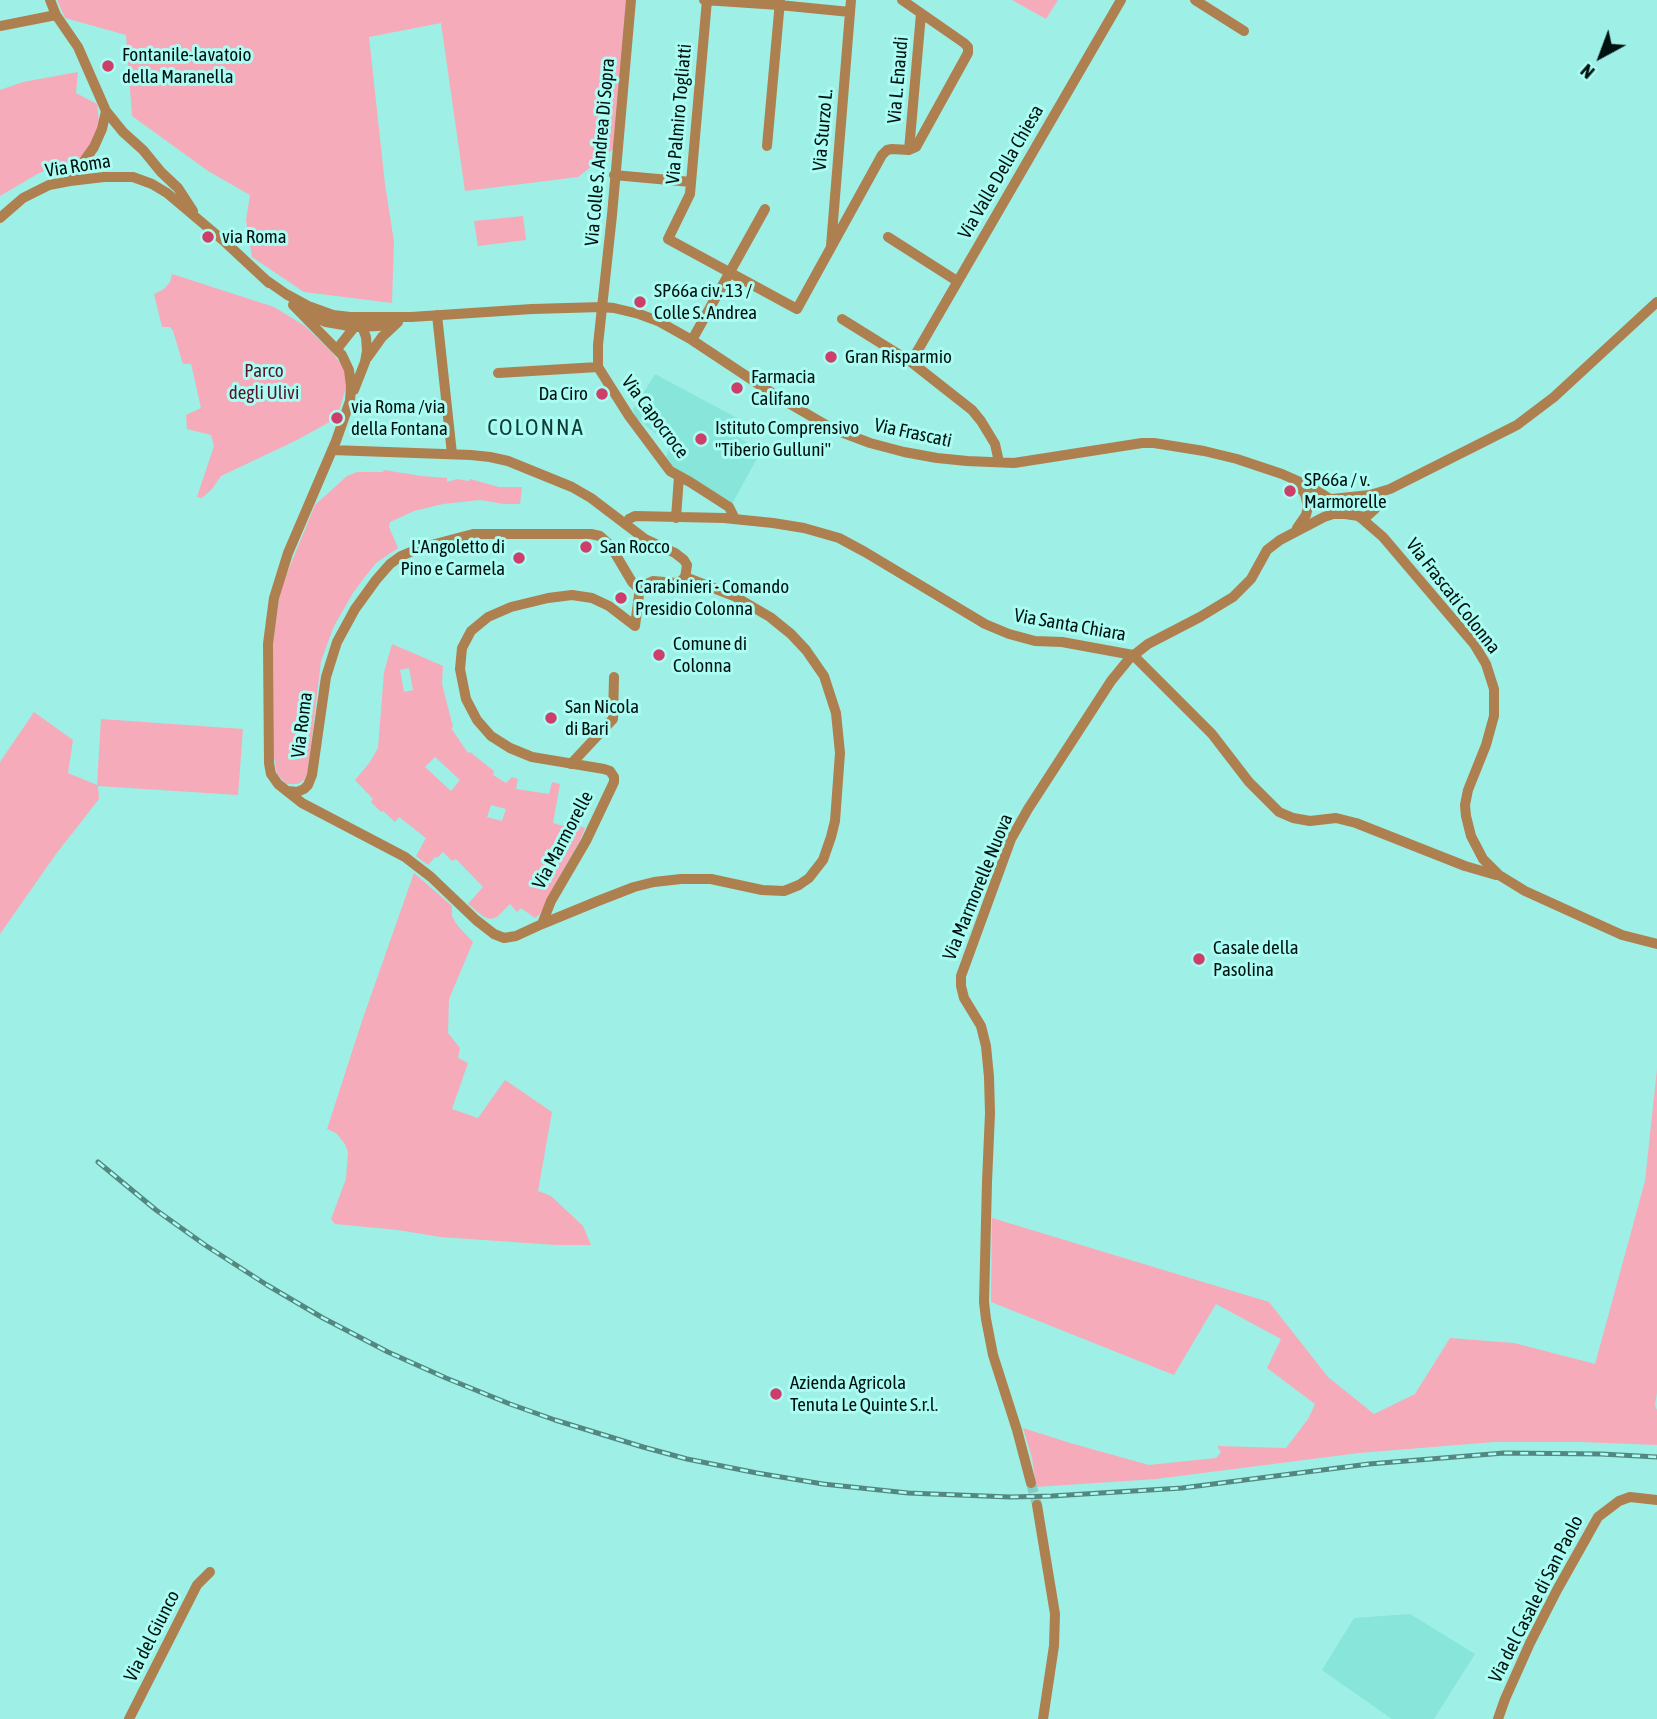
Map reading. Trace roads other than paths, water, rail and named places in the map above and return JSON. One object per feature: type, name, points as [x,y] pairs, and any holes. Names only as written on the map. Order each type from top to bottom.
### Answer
[{"type":"street","points":[[50,0],[56,15],[78,47],[106,111],[178,188],[197,218]]},
{"type":"street","name":"Via Colle S. Andrea Di Sopra","points":[[602,307],[631,0]]},
{"type":"street","points":[[705,0],[779,3],[850,12]]},
{"type":"street","name":"Via Palmiro Togliatti","points":[[705,0],[690,194],[668,239],[730,273]]},
{"type":"street","name":"Via Sturzo L.","points":[[831,250],[851,0]]},
{"type":"street","points":[[730,273],[797,309],[882,155],[887,150],[909,150],[916,147],[968,49],[961,40],[902,0]]},
{"type":"street","name":"Via Valle Della Chiesa","points":[[911,362],[1121,0]]},
{"type":"street","points":[[1195,0],[1244,31]]},
{"type":"street","points":[[767,146],[779,3]]},
{"type":"street","name":"Via L. Enaudi","points":[[909,150],[922,14]]},
{"type":"street","points":[[0,26],[56,15]]},
{"type":"street","points":[[70,181],[94,147],[106,111]]},
{"type":"street","points":[[614,175],[691,182]]},
{"type":"street","name":"Via Roma","points":[[0,218],[33,192],[49,185],[121,176],[141,179],[167,193],[304,313],[334,324],[379,326],[411,317]]},
{"type":"street","points":[[692,340],[765,209]]},
{"type":"street","points":[[888,237],[957,281]]},
{"type":"street","points":[[266,280],[308,306],[359,324],[411,317]]},
{"type":"street","points":[[1332,499],[1362,497],[1400,485],[1527,419],[1657,302]]},
{"type":"street","points":[[293,305],[337,349],[359,324]]},
{"type":"street","name":"Via Capocroce","points":[[602,307],[598,367],[610,388],[670,471],[729,507],[736,519]]},
{"type":"street","name":"Via Frascati","points":[[411,317],[532,309],[614,308],[658,321],[833,429],[904,452],[937,458],[999,463],[1148,443],[1237,459],[1309,486]]},
{"type":"street","points":[[437,315],[452,454]]},
{"type":"street","points":[[842,319],[911,362],[975,413],[995,444],[999,463]]},
{"type":"street","points":[[350,401],[365,362],[382,337],[400,320]]},
{"type":"street","points":[[359,324],[367,344],[365,362]]},
{"type":"street","name":"Via Roma","points":[[337,349],[349,370],[350,401],[288,553],[270,621],[269,767],[274,779],[287,791],[297,792],[304,789],[312,775],[326,677],[337,642],[362,600],[382,572],[395,560],[433,544],[469,535],[591,534],[603,538],[617,554],[632,582],[640,587]]},
{"type":"street","points":[[498,373],[598,367]]},
{"type":"street","points":[[332,450],[452,454],[508,460],[581,491],[650,542],[683,558],[687,565],[686,575],[678,582],[653,581],[640,587],[635,626],[601,601],[572,595],[541,599],[511,607],[483,620],[468,634],[461,652],[461,682],[468,705],[477,720],[487,733],[498,741],[537,759],[571,764],[613,719],[614,677]]},
{"type":"street","name":"Via Marmorelle Nuova","points":[[1282,474],[1299,485],[1307,503],[1304,519],[1293,533]]},
{"type":"street","points":[[676,518],[679,476]]},
{"type":"street","points":[[1386,541],[1373,516],[1386,495],[1400,485]]},
{"type":"street","name":"Via Frascati Colonna","points":[[1309,486],[1371,526],[1474,644],[1485,661],[1494,694],[1493,722],[1467,793],[1466,813],[1469,831],[1486,863],[1499,876],[1533,895],[1627,937],[1657,944]]},
{"type":"street","points":[[1357,515],[1355,506],[1362,497]]},
{"type":"street","name":"Via Marmorelle Nuova","points":[[1031,1483],[1025,1455],[993,1355],[986,1319],[989,1077],[981,1026],[964,999],[961,976],[1011,839],[1111,681],[1133,655],[1233,597],[1251,579],[1267,550],[1293,533],[1328,515],[1366,517],[1375,509]]},
{"type":"street","name":"Via Santa Chiara","points":[[625,524],[633,517],[736,519],[794,527],[839,538],[985,624],[1009,634],[1035,641],[1062,642],[1133,655],[1212,734],[1249,782],[1279,812],[1310,821],[1336,818],[1356,823],[1465,866],[1499,876]]},
{"type":"street","points":[[287,791],[310,808],[405,857],[476,920],[494,934],[504,937],[513,937],[627,889],[654,882],[711,879],[778,892],[799,885],[818,868],[825,856],[835,821],[840,753],[838,730],[834,705],[822,672],[802,644],[763,612],[686,575]]},
{"type":"street","name":"Via Marmorelle","points":[[542,923],[614,782],[613,774],[604,769],[571,764]]},
{"type":"street","name":"Via del Casale di San Paolo","points":[[1498,1719],[1530,1643],[1598,1517],[1619,1501],[1630,1497],[1657,1500]]},
{"type":"street","points":[[1037,1505],[1055,1614],[1054,1647],[1043,1719]]},
{"type":"street","name":"Via del Giunco","points":[[129,1719],[197,1585],[210,1572]]},
{"type":"tunnel","points":[[1031,1483],[1037,1505]]},
{"type":"railway","points":[[98,1162],[156,1210],[205,1245],[323,1318],[388,1352],[446,1378],[555,1420],[687,1459],[757,1473],[823,1484],[908,1493],[1010,1497],[1182,1488],[1369,1464],[1504,1453],[1657,1457]]},
{"type":"place","name":"Fontanile-lavatoio della Maranella","points":[[108,66]]},
{"type":"place","name":"via Roma","points":[[208,237]]},
{"type":"place","name":"SP66a civ. 13 / Colle S. Andrea","points":[[640,302]]},
{"type":"place","name":"Gran Risparmio","points":[[831,357]]},
{"type":"place","name":"Farmacia Califano","points":[[737,388]]},
{"type":"place","name":"Da Ciro","points":[[602,394]]},
{"type":"place","name":"via Roma /via della Fontana","points":[[337,418]]},
{"type":"place","name":"Istituto Comprensivo \"Tiberio Gulluni\"","points":[[701,439]]},
{"type":"place","name":"SP66a / v. Marmorelle","points":[[1290,491]]},
{"type":"place","name":"San Rocco","points":[[586,547]]},
{"type":"place","name":"L'Angoletto di Pino e Carmela","points":[[519,558]]},
{"type":"place","name":"Carabinieri - Comando Presidio Colonna","points":[[621,598]]},
{"type":"place","name":"Comune di Colonna","points":[[659,655]]},
{"type":"place","name":"San Nicola di Bari","points":[[551,718]]},
{"type":"place","name":"Casale della Pasolina","points":[[1199,959]]},
{"type":"place","name":"Azienda Agricola Tenuta Le Quinte S.r.l.","points":[[776,1394]]},
{"type":"district","name":"COLONNA","points":[[536,428]]},
{"type":"park label","name":"Parco degli Ulivi","points":[[264,382]]}]
